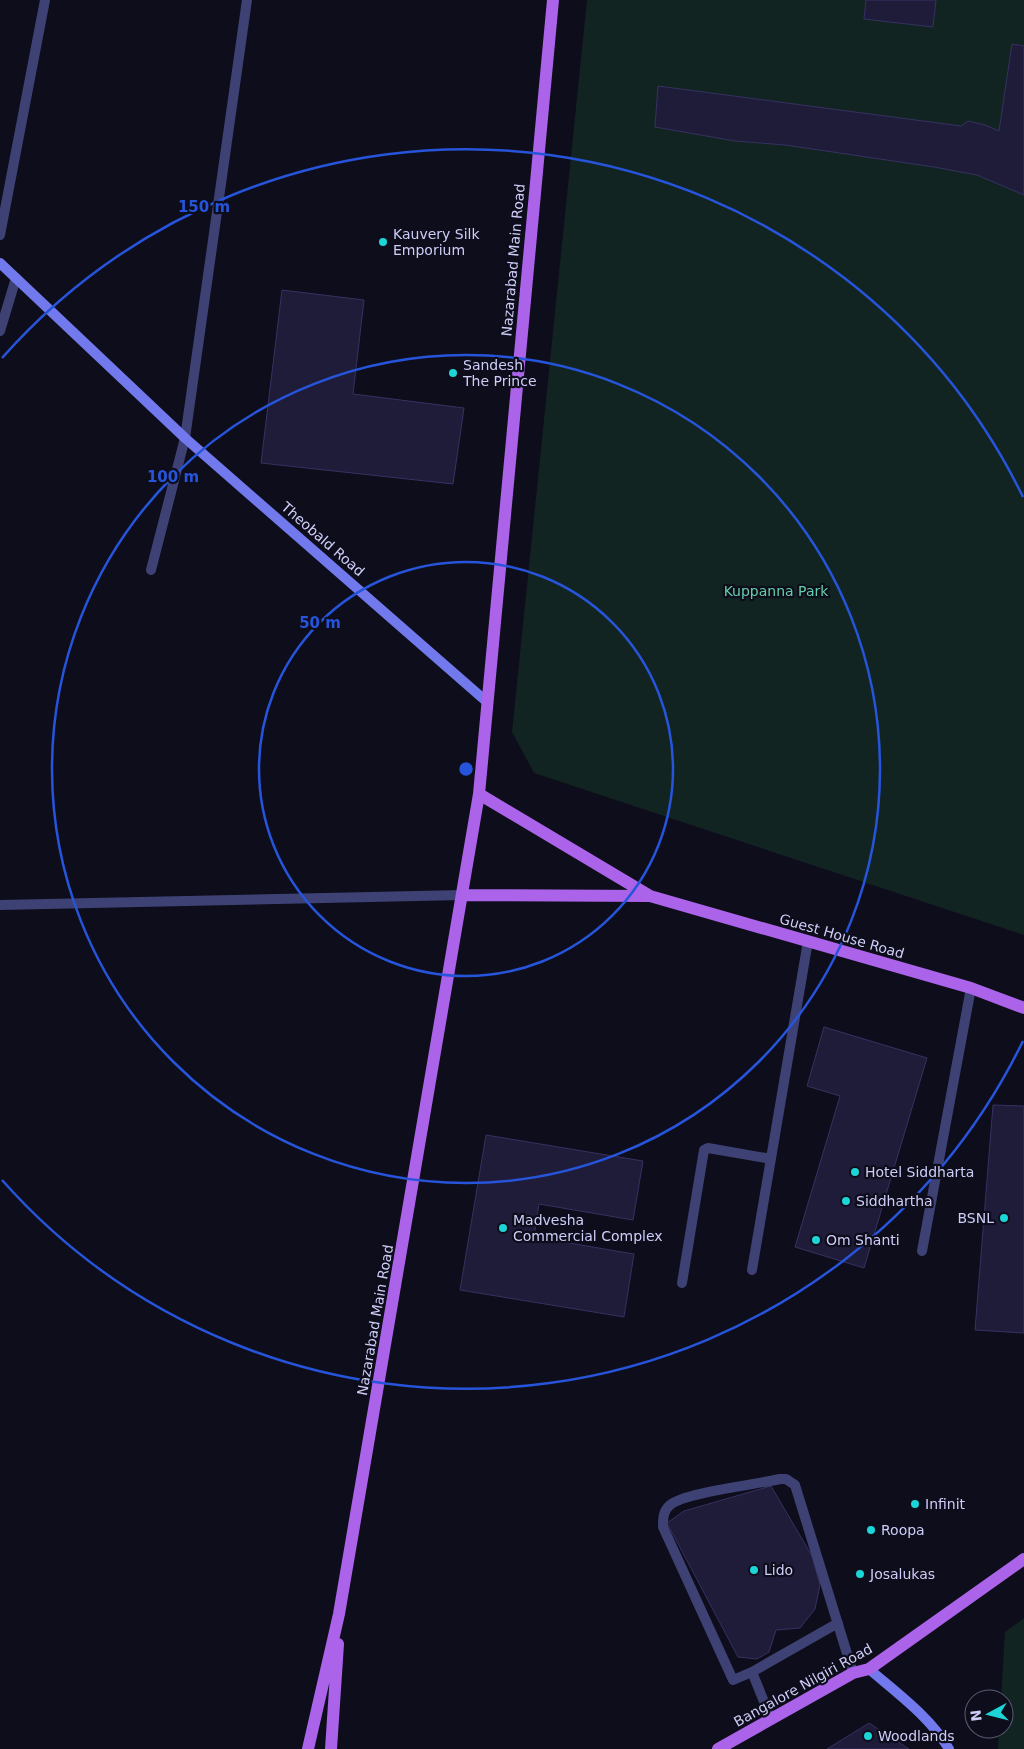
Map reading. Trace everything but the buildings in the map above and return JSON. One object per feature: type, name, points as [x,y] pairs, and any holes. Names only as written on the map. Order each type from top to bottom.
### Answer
[{"type":"main road","name":"Nazarabad Main Road","points":[[487,702],[553,0]]},
{"type":"main road","name":"Theobald Road","points":[[0,262],[185,438],[487,702]]},
{"type":"main road","points":[[463,895],[479,794],[487,702]]},
{"type":"main road","name":"Guest House Road","points":[[479,794],[650,896],[971,988],[1024,1008]]},
{"type":"main road","name":"Nazarabad Main Road","points":[[308,1749],[339,1614],[463,895]]},
{"type":"main road","name":"Guest House Road","points":[[463,895],[650,896]]},
{"type":"main road","name":"Bangalore Nilgiri Road","points":[[718,1749],[853,1673],[869,1669],[1024,1559]]},
{"type":"main road","points":[[331,1749],[339,1614]]},
{"type":"main road","points":[[869,1669],[920,1713],[941,1736],[949,1749]]},
{"type":"street","points":[[0,235],[45,0]]},
{"type":"street","points":[[151,570],[185,438],[247,0]]},
{"type":"street","points":[[0,331],[16,278]]},
{"type":"street","points":[[0,905],[463,895]]},
{"type":"street","points":[[752,1270],[808,941]]},
{"type":"street","points":[[922,1251],[971,988]]},
{"type":"street","points":[[682,1283],[704,1150],[713,1149],[771,1159]]},
{"type":"street","points":[[838,1624],[737,1680],[730,1677],[662,1527],[664,1512],[671,1504],[688,1498],[780,1479],[790,1481],[795,1485],[838,1624],[853,1673]]},
{"type":"street","points":[[752,1672],[771,1719]]},
{"type":"green space","name":"Kuppanna Park","points":[[587,0],[1024,0],[1024,935],[534,773],[512,732]]},
{"type":"green space","points":[[1024,1618],[1024,1749],[998,1749],[998,1739],[1014,1739],[1014,1689],[1002,1689],[1005,1632]]},
{"type":"place","name":"Kauvery Silk Emporium","points":[[383,242]]},
{"type":"place","name":"Sandesh The Prince","points":[[453,373]]},
{"type":"place","name":"Hotel Siddharta","points":[[855,1172]]},
{"type":"place","name":"Siddhartha","points":[[846,1201]]},
{"type":"place","name":"BSNL","points":[[1004,1218]]},
{"type":"place","name":"Madvesha Commercial Complex","points":[[503,1228]]},
{"type":"place","name":"Om Shanti","points":[[816,1240]]},
{"type":"place","name":"Infinit","points":[[915,1504]]},
{"type":"place","name":"Roopa","points":[[871,1530]]},
{"type":"place","name":"Lido","points":[[754,1570]]},
{"type":"place","name":"Josalukas","points":[[860,1574]]},
{"type":"place","name":"Woodlands","points":[[868,1736]]}]
